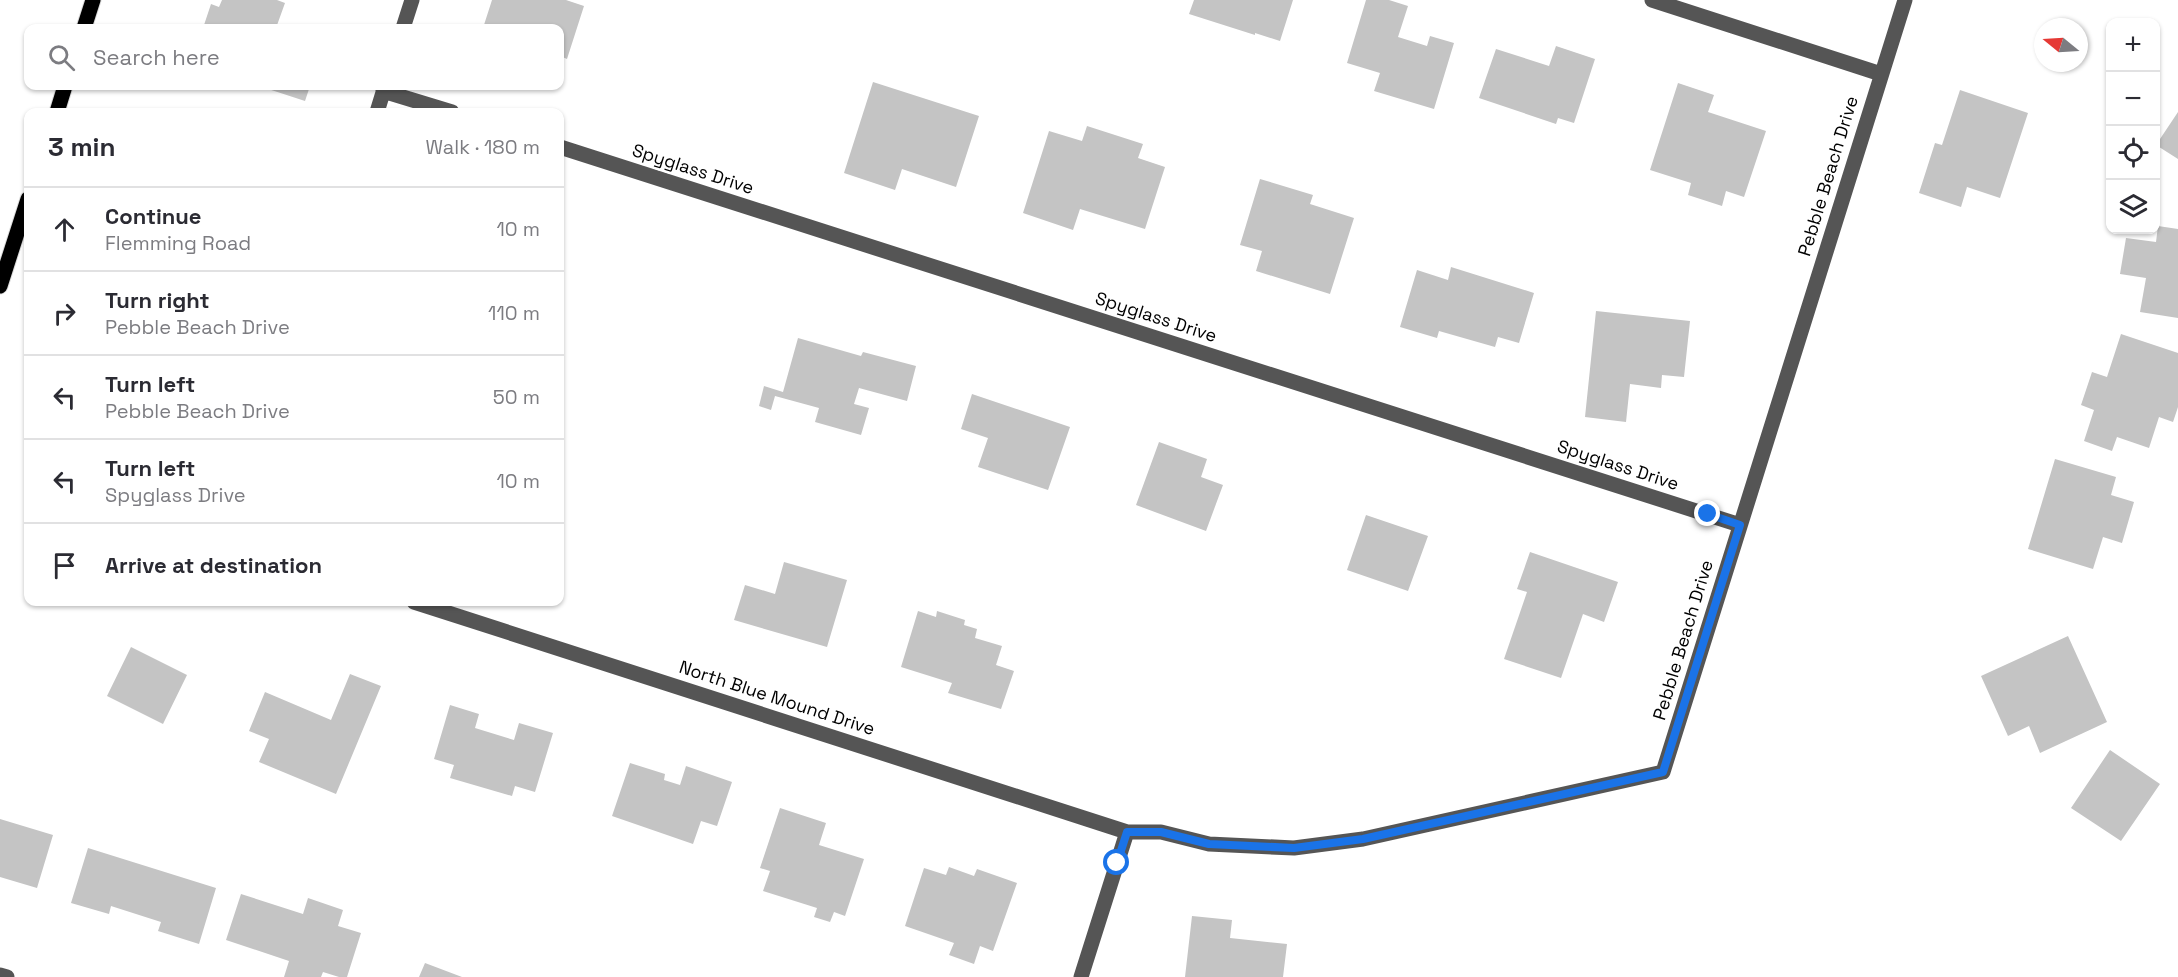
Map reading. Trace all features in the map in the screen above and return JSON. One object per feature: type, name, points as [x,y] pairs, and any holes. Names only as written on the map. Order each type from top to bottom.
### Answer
[{"type":"main road","points":[[85,24],[93,0]]},
{"type":"main road","points":[[58,108],[64,90]]},
{"type":"main road","points":[[0,286],[24,211]]},
{"type":"street","points":[[404,24],[412,0]]},
{"type":"street","points":[[1652,0],[1881,74]]},
{"type":"street","name":"Pebble Beach Drive","points":[[1127,832],[1161,832],[1209,844],[1294,848],[1363,839],[1663,772],[1905,0]]},
{"type":"street","points":[[378,108],[383,90]]},
{"type":"street","points":[[390,90],[441,108]]},
{"type":"street","name":"Spyglass Drive","points":[[564,148],[1740,525]]},
{"type":"street","name":"North Blue Mound Drive","points":[[426,606],[1127,832]]},
{"type":"street","points":[[1081,977],[1127,832]]},
{"type":"street","points":[[0,975],[7,977]]},
{"type":"building","points":[[222,0],[277,0],[285,3],[277,24],[204,24],[211,4],[219,7]]},
{"type":"building","points":[[492,0],[566,0],[584,6],[567,59],[564,58],[564,24],[484,24]]},
{"type":"building","points":[[1194,0],[1293,0],[1280,41],[1189,14]]},
{"type":"building","points":[[1366,0],[1389,0],[1408,6],[1398,37],[1427,46],[1430,36],[1454,43],[1434,109],[1374,91],[1380,73],[1347,63]]},
{"type":"building","points":[[1556,46],[1595,59],[1574,123],[1558,118],[1556,124],[1479,98],[1496,49],[1549,66]]},
{"type":"building","points":[[873,82],[979,116],[956,187],[902,169],[895,190],[844,173]]},
{"type":"building","points":[[1678,83],[1714,95],[1708,112],[1766,131],[1744,197],[1726,191],[1722,206],[1688,195],[1691,183],[1650,170]]},
{"type":"building","points":[[271,90],[309,90],[305,101]]},
{"type":"building","points":[[1960,90],[2028,113],[2000,198],[1967,187],[1961,207],[1919,193],[1935,143],[1942,145]]},
{"type":"building","points":[[2178,112],[2178,159],[2160,148],[2160,139]]},
{"type":"building","points":[[1087,126],[1143,144],[1138,158],[1165,167],[1145,229],[1080,209],[1073,230],[1023,213],[1049,131],[1082,141]]},
{"type":"building","points":[[1260,179],[1313,195],[1310,204],[1354,218],[1330,294],[1256,271],[1262,251],[1240,245]]},
{"type":"building","points":[[2160,226],[2178,229],[2178,318],[2140,312],[2146,278],[2120,274],[2126,238],[2156,242],[2157,234],[2160,234]]},
{"type":"building","points":[[1451,267],[1534,293],[1519,343],[1498,337],[1495,347],[1439,331],[1437,338],[1400,327],[1417,270],[1448,280]]},
{"type":"building","points":[[1596,311],[1690,321],[1684,377],[1662,375],[1661,388],[1630,384],[1626,422],[1585,417]]},
{"type":"building","points":[[2121,334],[2178,353],[2178,407],[2173,422],[2159,417],[2149,448],[2117,437],[2112,451],[2084,441],[2094,410],[2081,405],[2092,372],[2107,377]]},
{"type":"building","points":[[798,338],[861,356],[863,352],[916,366],[907,401],[859,388],[854,404],[869,408],[861,435],[815,422],[819,408],[775,396],[771,410],[759,406],[764,386],[783,392]]},
{"type":"building","points":[[972,394],[1070,427],[1048,490],[978,467],[988,438],[961,429]]},
{"type":"building","points":[[1159,442],[1207,459],[1201,477],[1223,485],[1206,531],[1136,505]]},
{"type":"building","points":[[2055,459],[2116,477],[2111,495],[2134,502],[2122,543],[2103,537],[2093,569],[2028,549]]},
{"type":"building","points":[[1366,515],[1428,536],[1408,591],[1347,570]]},
{"type":"building","points":[[1530,552],[1618,582],[1604,622],[1583,614],[1561,678],[1504,659],[1527,592],[1517,589]]},
{"type":"building","points":[[784,562],[847,580],[827,647],[734,620],[745,585],[775,594]]},
{"type":"building","points":[[918,611],[936,617],[937,611],[965,620],[964,625],[977,629],[975,638],[1002,646],[996,665],[1014,671],[1001,709],[948,693],[952,683],[901,667]]},
{"type":"building","points":[[2068,636],[2107,722],[2040,753],[2029,726],[2008,736],[1981,676]]},
{"type":"building","points":[[131,647],[187,675],[163,724],[107,696]]},
{"type":"building","points":[[350,674],[381,686],[336,794],[259,762],[269,739],[249,731],[265,692],[331,720]]},
{"type":"building","points":[[450,705],[479,714],[475,728],[514,740],[519,723],[553,733],[535,792],[515,786],[512,796],[450,778],[454,765],[434,759]]},
{"type":"building","points":[[2110,750],[2160,784],[2121,841],[2071,808]]},
{"type":"building","points":[[630,763],[665,774],[664,780],[680,785],[686,766],[732,782],[717,826],[701,821],[693,844],[612,816]]},
{"type":"building","points":[[780,808],[826,823],[819,845],[864,859],[845,916],[834,912],[830,922],[814,917],[817,908],[763,891],[770,871],[760,868]]},
{"type":"building","points":[[0,819],[53,835],[37,888],[0,877]]},
{"type":"building","points":[[88,848],[216,888],[199,944],[158,931],[161,922],[111,906],[109,914],[71,903]]},
{"type":"building","points":[[949,867],[974,876],[977,869],[1017,883],[993,951],[980,946],[974,964],[949,955],[954,943],[905,926],[924,868],[946,875]]},
{"type":"building","points":[[241,894],[303,914],[308,898],[343,910],[338,926],[361,933],[347,977],[323,972],[321,977],[284,977],[289,961],[226,940]]},
{"type":"building","points":[[1192,916],[1232,920],[1230,938],[1287,944],[1283,977],[1185,977]]},
{"type":"building","points":[[425,963],[462,977],[419,977]]},
{"type":"route","points":[[1117,863],[1127,832],[1161,832],[1209,844],[1294,848],[1363,839],[1663,772],[1740,525],[1708,514]]}]
